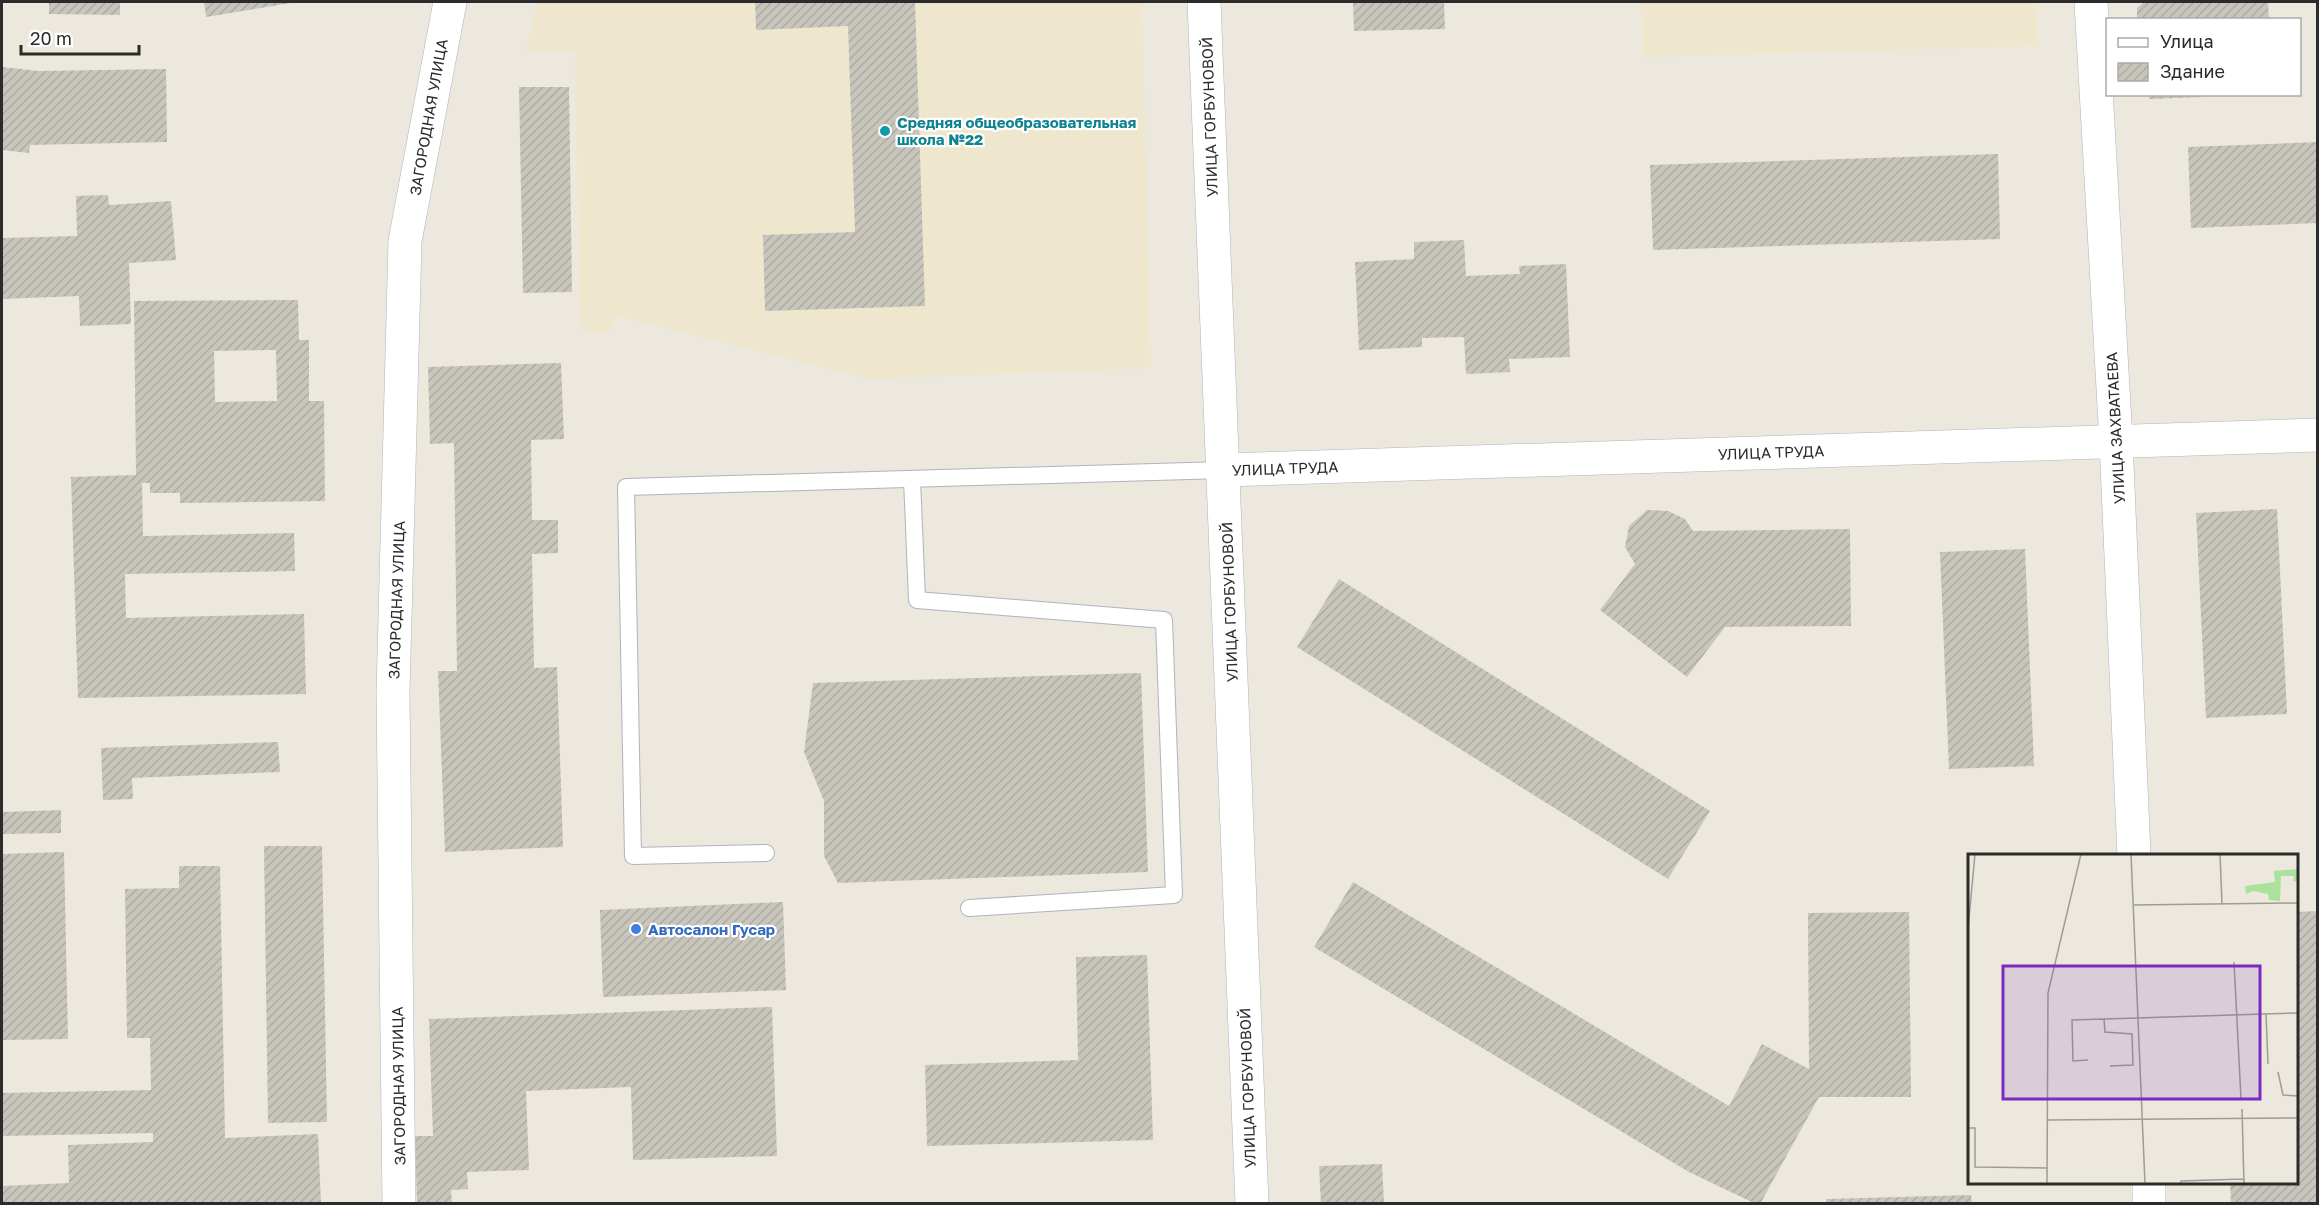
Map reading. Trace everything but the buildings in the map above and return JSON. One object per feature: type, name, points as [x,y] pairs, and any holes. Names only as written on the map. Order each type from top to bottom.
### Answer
[{"type":"street","name":"ЗАГОРОДНАЯ УЛИЦА","points":[[399,1203],[393,693],[405,241],[450,2]]},
{"type":"street","name":"УЛИЦА ГОРБУНОВОЙ","points":[[1204,2],[1252,1203]]},
{"type":"street","name":"УЛИЦА ЗАХВАТАЕВА","points":[[2091,2],[2116,441],[2134,854]]},
{"type":"street","name":"УЛИЦА ТРУДА","points":[[1224,470],[2318,435]]},
{"type":"street","points":[[2148,1184],[2150,1203]]},
{"type":"lane","points":[[766,853],[633,856],[626,487],[1224,470]]},
{"type":"lane","points":[[912,479],[917,600],[1164,620],[1174,895],[969,908]]},
{"type":"shaded area","points":[[537,2],[1142,2],[1151,368],[869,379],[619,316],[605,334],[580,329],[575,51],[526,50]]},
{"type":"shaded area","points":[[1641,2],[2037,2],[2038,46],[1643,57]]},
{"type":"place","name":"Средняя общеобразовательная школа №22","points":[[885,131]]},
{"type":"place","name":"Автосалон Гусар","points":[[636,929]]}]
